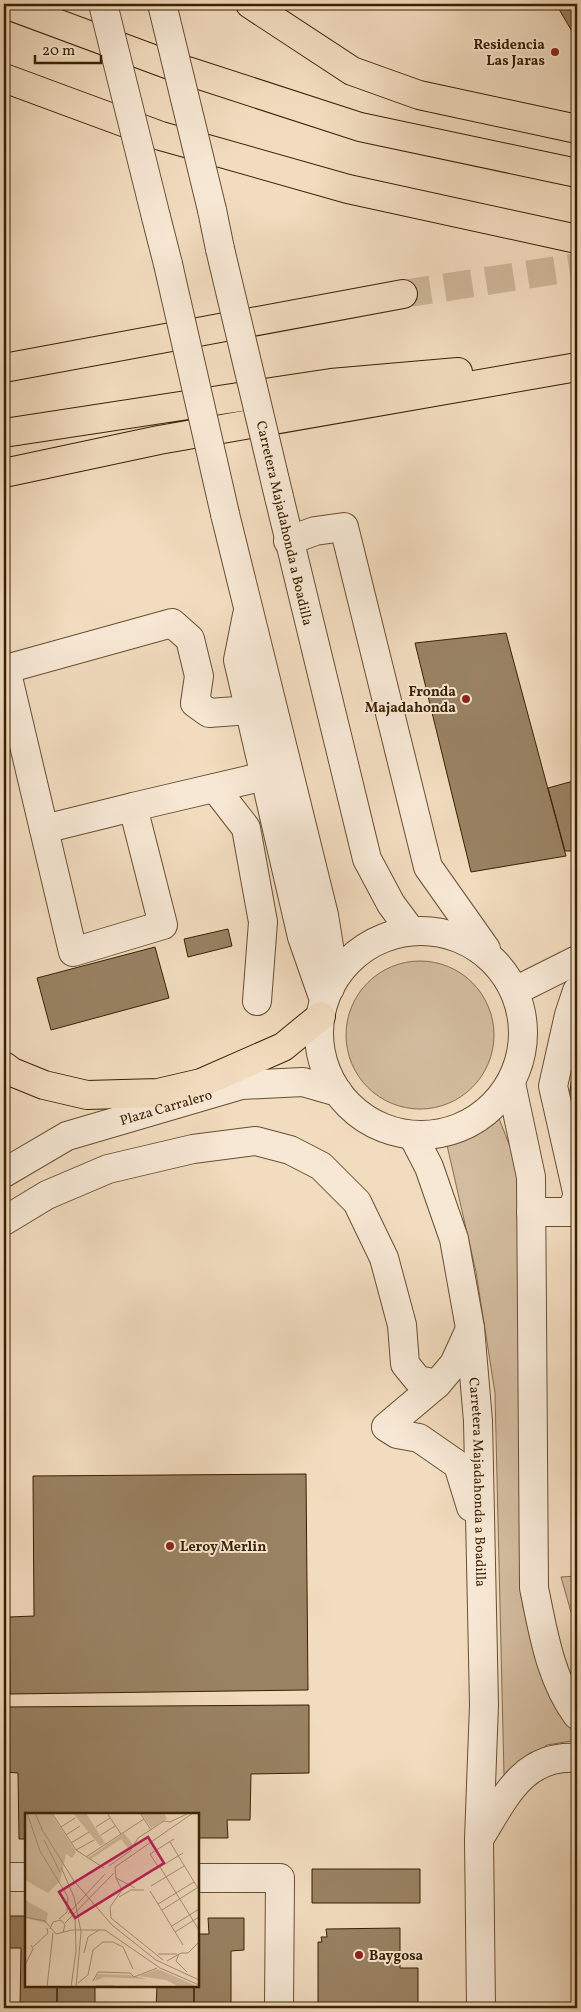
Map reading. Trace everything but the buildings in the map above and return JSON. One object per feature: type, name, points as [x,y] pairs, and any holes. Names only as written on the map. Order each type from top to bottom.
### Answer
[{"type":"highway","points":[[5,4],[172,66],[360,127],[577,173]]},
{"type":"highway","points":[[250,4],[352,71],[419,95],[577,129]]},
{"type":"highway","points":[[4,78],[161,136],[348,189],[577,238]]},
{"type":"highway","points":[[4,368],[403,294]]},
{"type":"highway","points":[[4,432],[331,383],[577,362]]},
{"type":"highway","points":[[4,474],[159,440],[577,367]]},
{"type":"highway","points":[[4,483],[159,440]]},
{"type":"highway","points":[[4,1066],[12,1072],[44,1085],[87,1095],[158,1093],[201,1083],[284,1047],[325,1002]]},
{"type":"highway","points":[[201,1083],[241,1085]]},
{"type":"street","points":[[103,4],[168,264],[225,514],[324,915],[332,959],[320,1043],[325,1069],[338,1092],[352,1109],[370,1122],[390,1131],[413,1136],[442,1134],[470,1124],[493,1107],[511,1083],[522,1053],[523,1022],[515,991],[428,867],[344,527],[315,531],[288,541]]},
{"type":"street","name":"Carretera Majadahonda a Boadilla","points":[[162,4],[212,210],[288,541],[367,859],[391,904],[411,931]]},
{"type":"street","points":[[249,609],[238,660],[302,937],[325,1002]]},
{"type":"street","points":[[133,807],[164,925],[73,952],[6,669],[172,623],[190,639],[199,676],[195,703],[208,713],[250,710]]},
{"type":"street","points":[[44,829],[265,776]]},
{"type":"street","points":[[215,788],[246,828],[263,922],[257,1001]]},
{"type":"street","points":[[325,1002],[344,966],[363,949],[386,937],[411,931],[435,931],[457,936],[478,947],[495,962]]},
{"type":"street","points":[[515,991],[577,960]]},
{"type":"street","points":[[532,1212],[576,1205],[554,1086],[569,1015],[577,991]]},
{"type":"street","name":"Plaza Carralero","points":[[4,1173],[67,1136],[241,1085],[303,1082],[338,1092]]},
{"type":"street","points":[[511,1083],[531,1177],[534,1588],[547,1650],[570,1706],[577,1715]]},
{"type":"street","name":"Carretera Majadahonda a Boadilla","points":[[413,1136],[429,1167],[454,1239],[470,1328],[478,1421],[484,1706],[479,1839],[481,2008]]},
{"type":"street","points":[[4,1221],[47,1195],[108,1169],[193,1149],[256,1141],[290,1150],[321,1166],[357,1202],[384,1258],[402,1326],[405,1364],[418,1380],[437,1384]]},
{"type":"street","points":[[470,1328],[454,1364],[437,1384],[386,1427],[397,1434],[419,1438],[458,1465],[480,1535]]},
{"type":"street","points":[[479,1839],[510,1789],[530,1768],[562,1756],[577,1758]]},
{"type":"street","points":[[4,1877],[25,1877]]},
{"type":"street","points":[[199,1878],[280,1878],[281,2006]]},
{"type":"shaded area","points":[[420,961],[448,966],[473,982],[489,1007],[494,1035],[489,1063],[473,1088],[448,1104],[420,1109],[392,1104],[367,1088],[351,1063],[346,1035],[351,1007],[367,982],[392,966]]},
{"type":"shaded area","points":[[498,1116],[518,1167],[523,1607],[548,1678],[577,1732],[577,1740],[547,1745],[504,1775],[495,1393],[476,1272],[446,1141]]},
{"type":"shaded area","points":[[577,1576],[577,1633],[561,1577]]},
{"type":"tunnel","points":[[403,294],[577,267]]},
{"type":"place","name":"Residencia Las Jaras","points":[[555,52]]},
{"type":"place","name":"Fronda Majadahonda","points":[[466,699]]},
{"type":"place","name":"Leroy Merlin","points":[[170,1546]]},
{"type":"place","name":"Baygosa","points":[[359,1955]]}]
